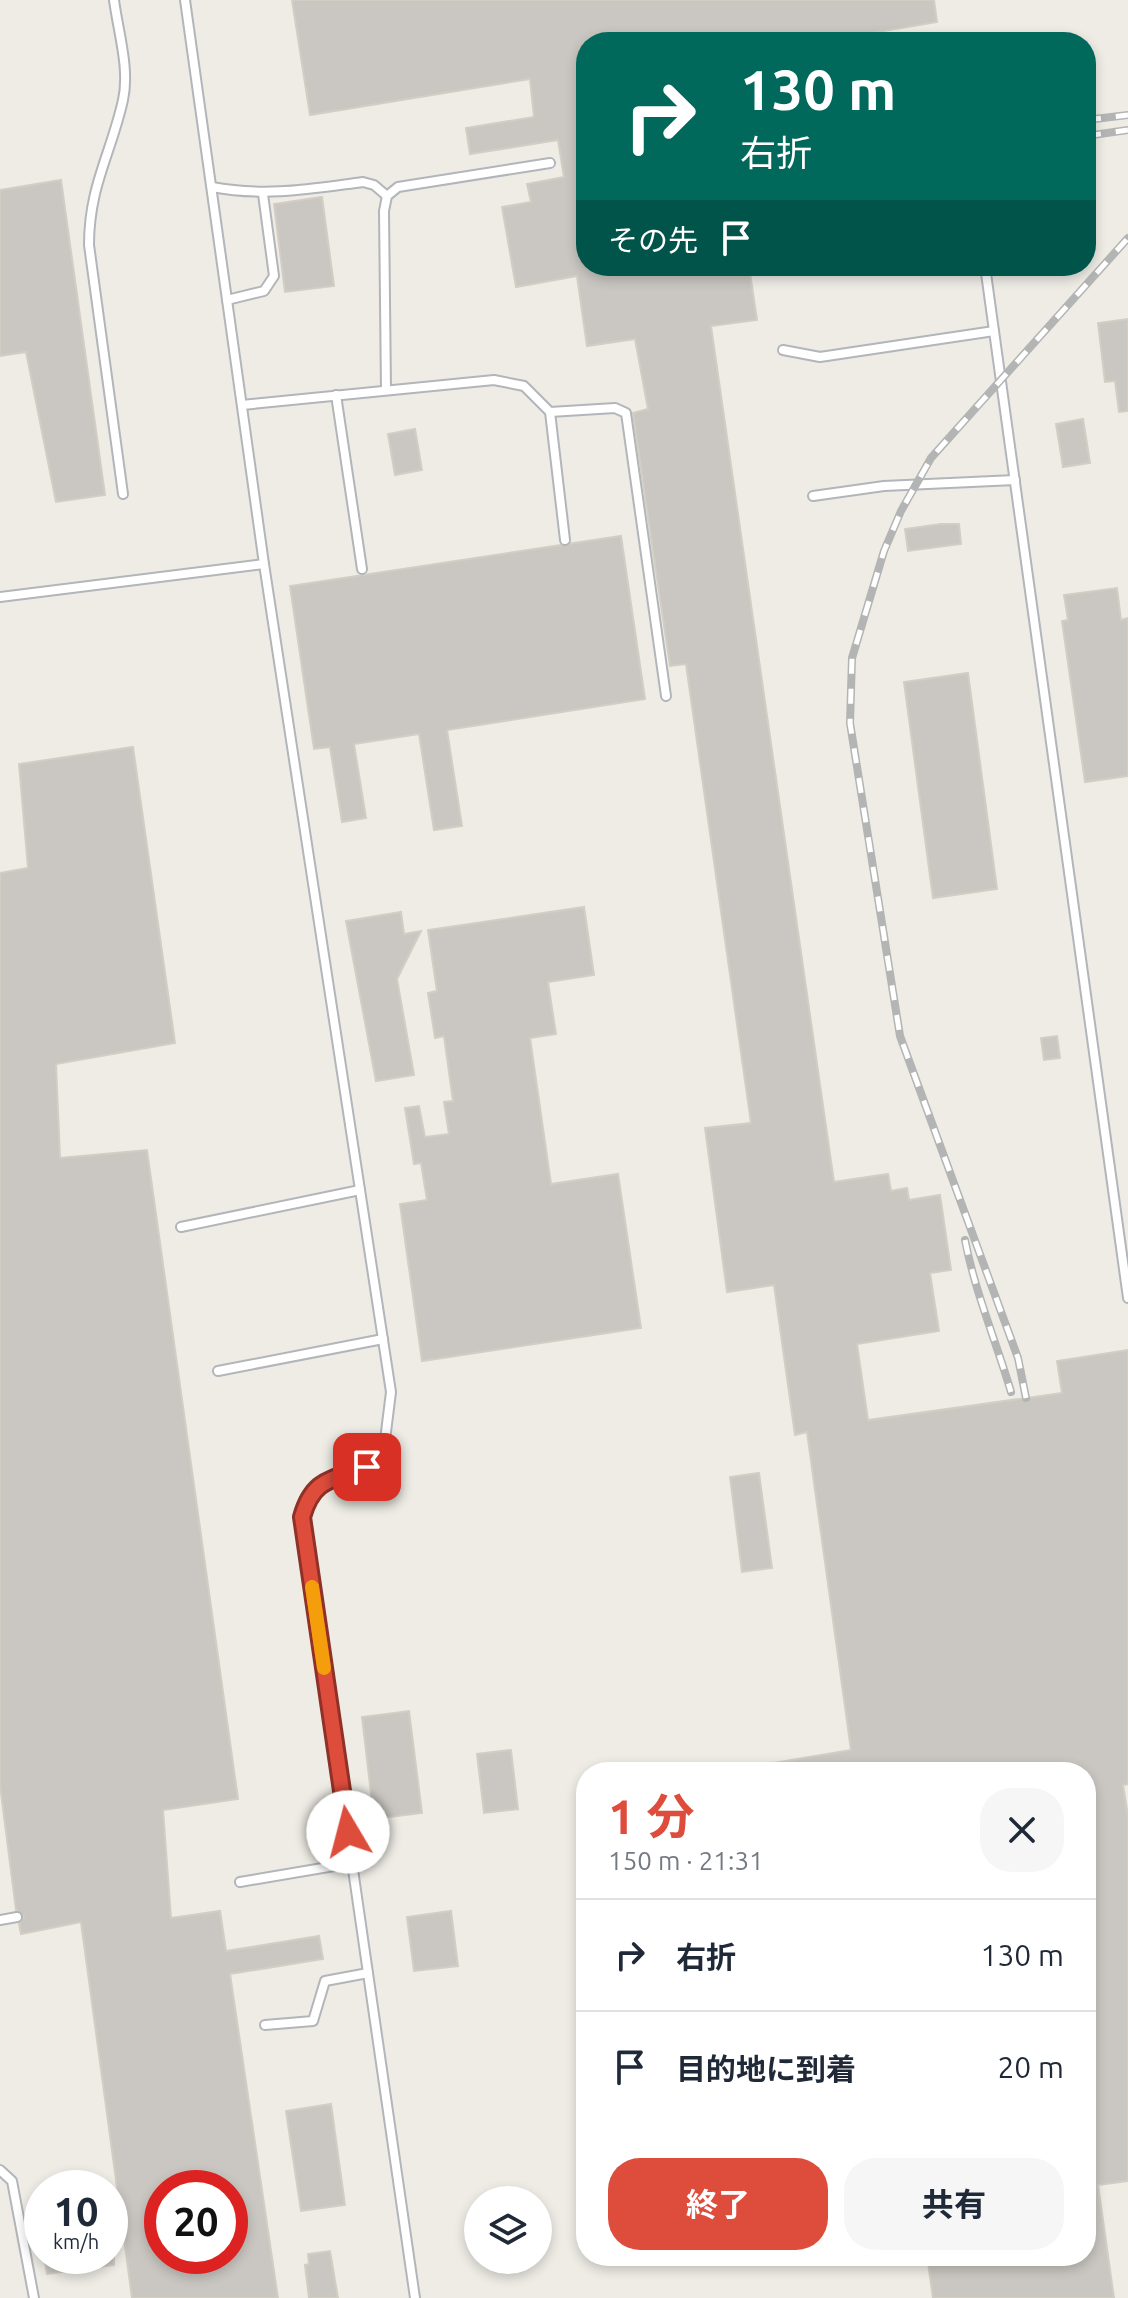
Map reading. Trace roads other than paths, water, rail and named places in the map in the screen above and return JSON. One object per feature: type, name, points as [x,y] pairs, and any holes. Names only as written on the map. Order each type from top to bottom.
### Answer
[{"type":"lane","points":[[114,0],[125,74],[124,98],[89,210],[89,245],[123,494]]},
{"type":"lane","points":[[185,0],[264,564],[391,1392],[384,1448],[367,1467],[316,1486],[309,1494],[302,1517],[415,2298]]},
{"type":"lane","points":[[386,390],[384,211],[387,196],[398,187],[550,163]]},
{"type":"lane","points":[[212,187],[263,194],[363,182],[374,185],[387,196]]},
{"type":"lane","points":[[227,300],[264,291],[274,276],[263,194]]},
{"type":"lane","points":[[986,276],[1128,1298]]},
{"type":"lane","points":[[783,350],[820,357],[994,331]]},
{"type":"lane","points":[[242,405],[503,381],[524,386],[550,412],[565,540]]},
{"type":"lane","points":[[336,395],[362,569]]},
{"type":"lane","points":[[550,412],[615,408],[626,413],[666,696]]},
{"type":"lane","points":[[813,496],[884,486],[1015,480]]},
{"type":"lane","points":[[0,597],[264,564]]},
{"type":"lane","points":[[181,1227],[360,1190]]},
{"type":"lane","points":[[218,1371],[383,1339]]},
{"type":"lane","points":[[240,1882],[352,1863]]},
{"type":"lane","points":[[0,1920],[17,1917]]},
{"type":"lane","points":[[265,2025],[313,2021],[325,1981],[368,1973]]},
{"type":"lane","points":[[0,2170],[12,2181],[34,2298]]},
{"type":"railway","points":[[1096,119],[1128,115]]},
{"type":"railway","points":[[1096,135],[1128,130]]},
{"type":"railway","points":[[1096,274],[1128,238]]},
{"type":"railway","points":[[1026,1398],[1018,1358],[900,1036],[850,723],[852,658],[884,551],[901,511],[931,458],[1094,276]]},
{"type":"railway","points":[[965,1240],[1011,1392]]}]
